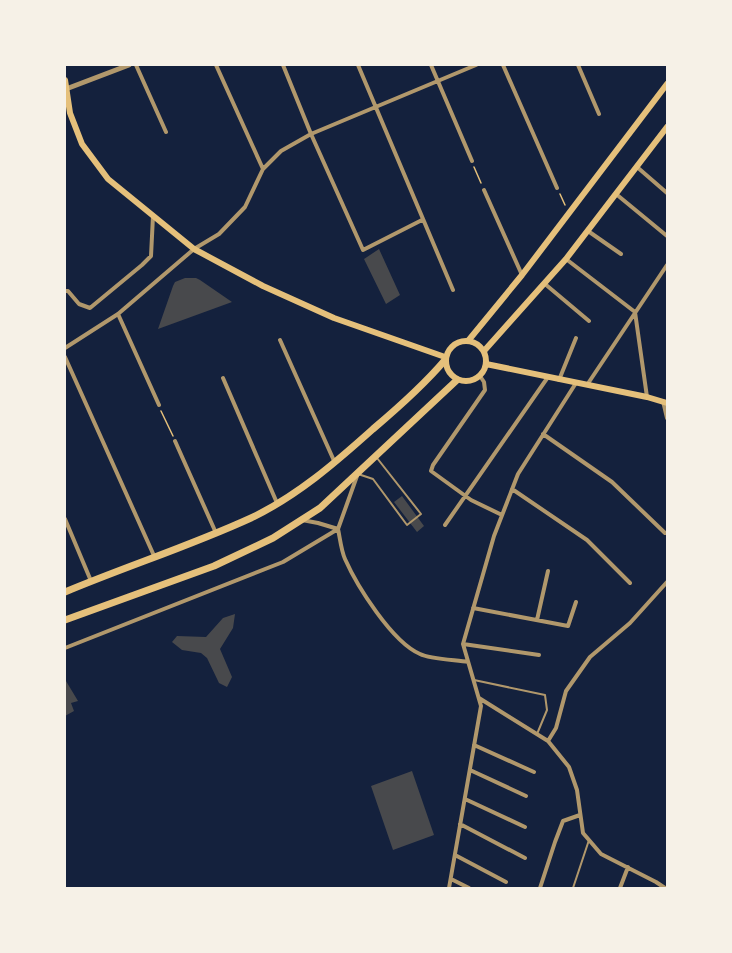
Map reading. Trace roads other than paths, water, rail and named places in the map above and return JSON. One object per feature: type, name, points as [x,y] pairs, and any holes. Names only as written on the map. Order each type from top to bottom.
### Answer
[{"type":"main road","points":[[65,80],[70,113],[82,144],[108,179],[194,249],[263,286],[334,318],[445,359]]},
{"type":"main road","points":[[468,341],[522,275],[667,84]]},
{"type":"main road","points":[[484,351],[566,259],[667,127]]},
{"type":"main road","points":[[65,592],[216,533],[252,517],[305,486],[335,463],[425,384],[445,359],[449,349],[454,344],[462,341],[468,341],[477,344],[484,351],[486,364],[480,376],[470,381],[457,380],[448,371],[445,359]]},
{"type":"main road","points":[[486,364],[559,380],[647,396],[665,402]]},
{"type":"main road","points":[[65,620],[214,566],[261,544],[302,520],[320,508],[457,380]]},
{"type":"street","points":[[66,89],[129,65]]},
{"type":"street","points":[[136,65],[166,132]]},
{"type":"street","points":[[216,65],[263,169]]},
{"type":"street","points":[[283,65],[311,134],[363,250],[422,220]]},
{"type":"street","points":[[358,65],[422,220],[453,290]]},
{"type":"street","points":[[431,65],[472,161]]},
{"type":"street","points":[[65,348],[118,314],[194,249],[219,234],[245,207],[263,169],[281,151],[311,134],[377,108],[476,65]]},
{"type":"street","points":[[503,65],[557,188]]},
{"type":"street","points":[[578,65],[598,114]]},
{"type":"street","points":[[637,167],[667,193]]},
{"type":"street","points":[[484,190],[522,275]]},
{"type":"street","points":[[616,194],[667,236]]},
{"type":"street","points":[[65,291],[68,291],[79,304],[90,308],[142,265],[151,256],[153,216]]},
{"type":"street","points":[[588,231],[621,254]]},
{"type":"street","points":[[566,259],[635,312],[647,396]]},
{"type":"street","points":[[586,385],[667,265]]},
{"type":"street","points":[[545,284],[589,321]]},
{"type":"street","points":[[118,314],[159,405]]},
{"type":"street","points":[[559,380],[576,338]]},
{"type":"street","points":[[280,340],[335,463]]},
{"type":"street","points":[[65,357],[155,558]]},
{"type":"street","points":[[480,376],[484,382],[485,390],[433,465],[431,471],[466,496],[502,515]]},
{"type":"street","points":[[445,525],[548,377]]},
{"type":"street","points":[[223,378],[276,503]]},
{"type":"street","points":[[449,888],[481,706],[463,644],[502,515],[518,474],[576,383]]},
{"type":"street","points":[[665,402],[667,418]]},
{"type":"street","points":[[543,434],[612,482],[665,533]]},
{"type":"street","points":[[175,441],[216,533]]},
{"type":"street","points":[[357,474],[338,529],[345,557],[364,594],[392,632],[406,646],[420,655],[468,662]]},
{"type":"street","points":[[512,489],[587,540],[630,583]]},
{"type":"street","points":[[65,519],[91,581]]},
{"type":"street","points":[[302,520],[338,529]]},
{"type":"street","points":[[65,648],[283,562],[338,529]]},
{"type":"street","points":[[537,620],[548,571]]},
{"type":"street","points":[[548,741],[556,728],[566,691],[590,657],[630,623],[667,582]]},
{"type":"street","points":[[473,608],[568,626],[576,602]]},
{"type":"street","points":[[463,644],[539,655]]},
{"type":"street","points":[[479,698],[548,741],[569,767],[577,790],[583,833],[601,854],[665,888]]},
{"type":"street","points":[[474,745],[534,772]]},
{"type":"street","points":[[470,770],[526,796]]},
{"type":"street","points":[[465,799],[525,827]]},
{"type":"street","points":[[540,888],[555,842],[564,821],[580,815]]},
{"type":"street","points":[[460,824],[525,858]]},
{"type":"street","points":[[455,855],[506,882]]},
{"type":"street","points":[[620,888],[628,867]]},
{"type":"street","points":[[451,879],[469,888]]},
{"type":"lane","points":[[357,474],[373,479],[407,525],[421,514],[388,474],[376,456]]},
{"type":"lane","points":[[474,680],[545,695],[547,710],[537,734]]},
{"type":"lane","points":[[573,888],[589,840]]}]
